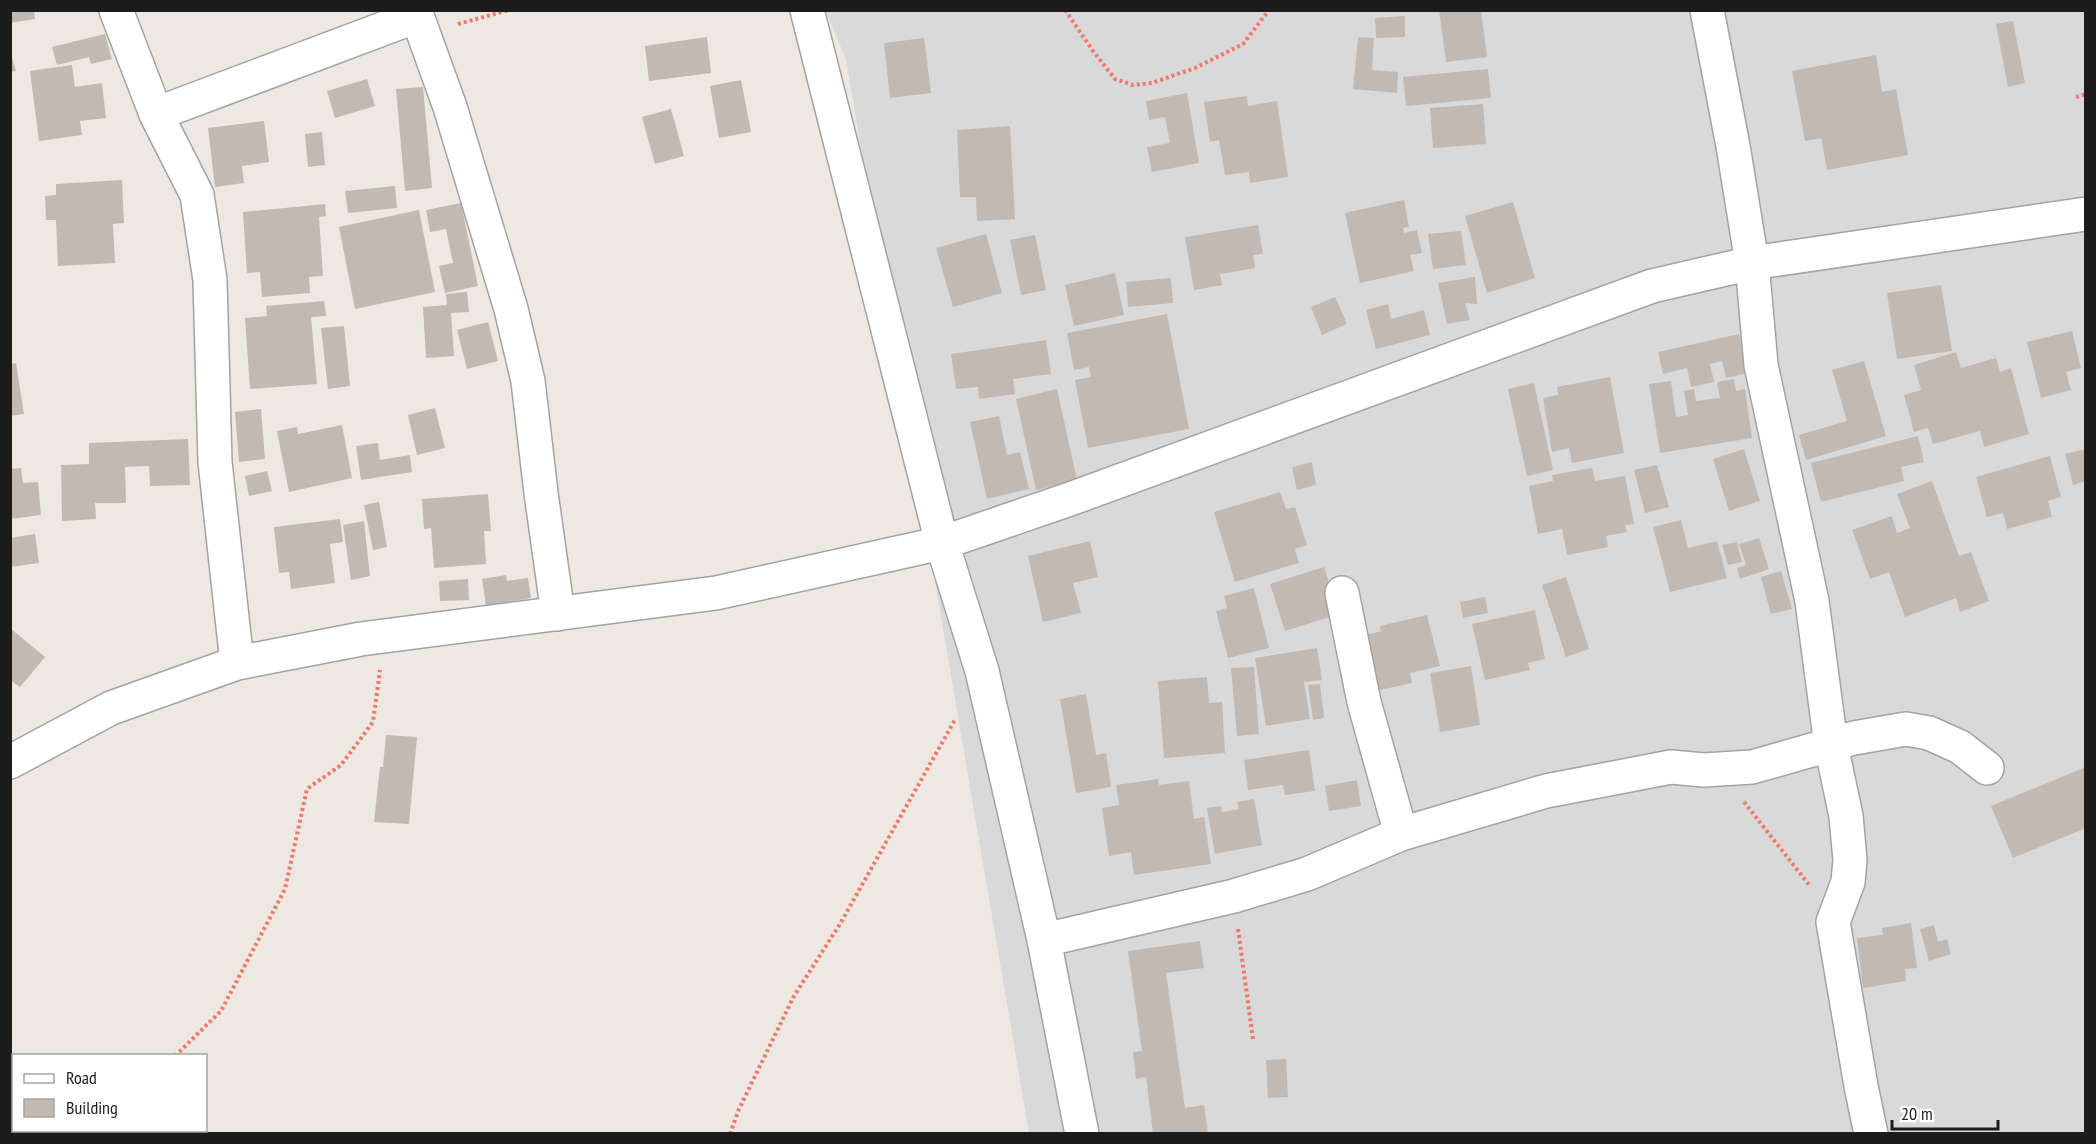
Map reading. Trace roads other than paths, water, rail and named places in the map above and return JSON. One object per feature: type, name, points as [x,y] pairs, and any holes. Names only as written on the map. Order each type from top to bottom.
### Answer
[{"type":"street","points":[[116,10],[156,114],[197,195],[210,280],[215,462],[237,663]]},
{"type":"street","points":[[807,10],[942,543],[982,671],[1044,940],[1082,1134]]},
{"type":"street","points":[[1707,10],[1752,263],[1761,365],[1812,601],[1831,745],[1846,816],[1850,860],[1848,882],[1833,922],[1871,1134]]},
{"type":"street","points":[[156,114],[418,20],[450,107],[511,309],[528,381],[558,614]]},
{"type":"street","points":[[10,762],[111,708],[237,663],[361,639],[716,593],[942,543],[1070,499],[1652,286],[1752,263],[2085,214]]},
{"type":"street","points":[[1342,593],[1364,702],[1401,834]]},
{"type":"street","points":[[1044,940],[1234,896],[1307,874],[1401,834],[1546,792],[1671,767],[1704,770],[1752,767],[1854,738],[1906,729],[1929,733],[1960,747],[1987,768]]}]
